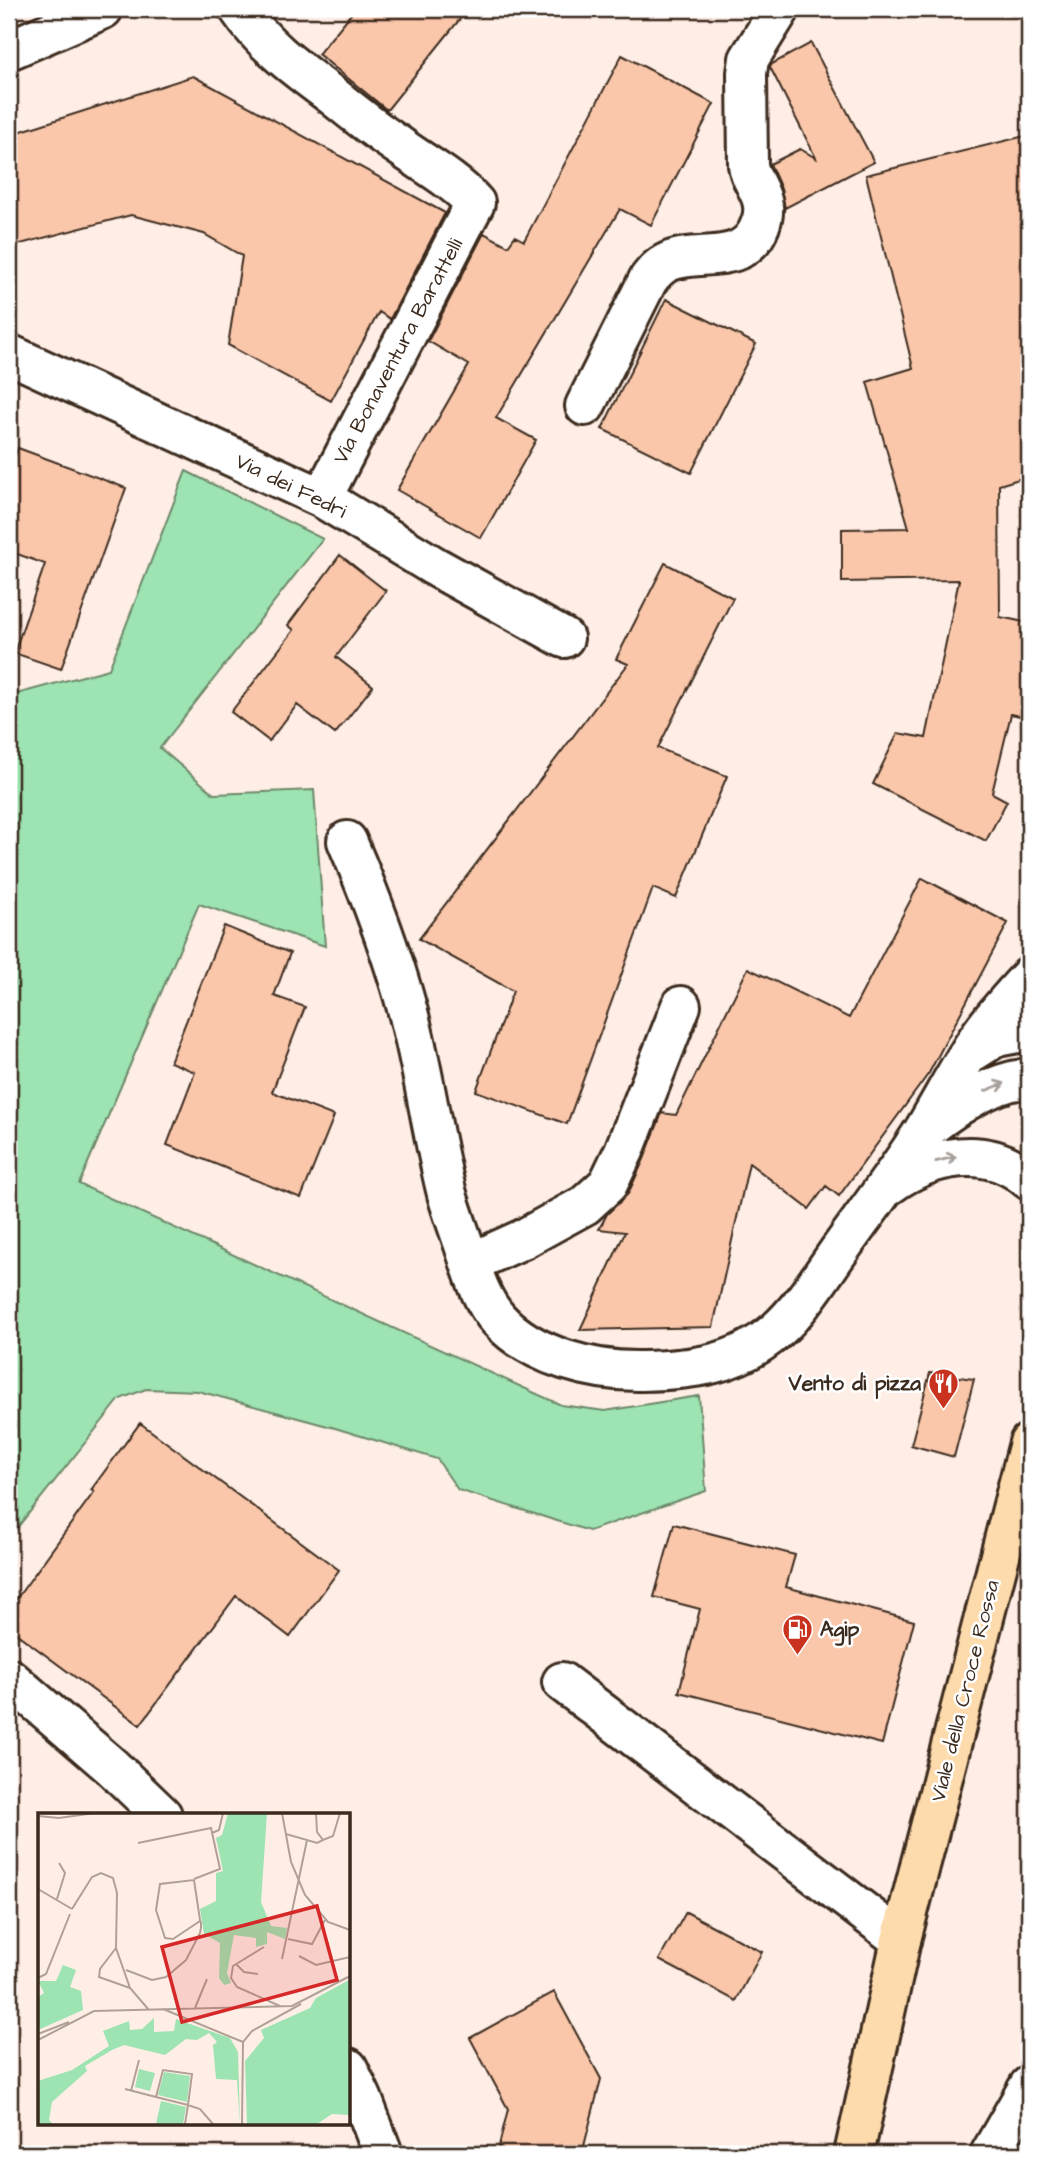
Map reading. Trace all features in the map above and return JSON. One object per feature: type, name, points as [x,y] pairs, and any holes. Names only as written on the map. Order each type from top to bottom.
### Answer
[{"type":"main road","name":"Viale della Croce Rossa","points":[[854,2154],[901,1940],[1029,1443]]},
{"type":"street","points":[[9,50],[103,9]]},
{"type":"street","name":"Via Bonaventura Barattelli","points":[[239,9],[257,33],[280,56],[395,144],[453,182],[475,203],[321,498]]},
{"type":"street","points":[[584,406],[648,280],[657,268],[669,261],[685,257],[732,253],[744,246],[758,230],[764,209],[761,196],[749,173],[747,73],[749,60],[780,9]]},
{"type":"street","name":"Via dei Fedri","points":[[9,354],[321,498],[434,566],[564,638]]},
{"type":"street","points":[[347,841],[379,919],[408,1012],[447,1195],[488,1306],[498,1320],[536,1348],[567,1360],[599,1367],[636,1371],[701,1368],[750,1349],[775,1332],[797,1309],[923,1132],[967,1055],[999,1011],[1029,977]]},
{"type":"street","points":[[470,1263],[523,1239],[585,1205],[608,1184],[624,1151],[681,1006]]},
{"type":"street","points":[[967,1055],[996,1037],[1029,1031]]},
{"type":"street","points":[[923,1132],[953,1108],[985,1091],[1018,1079],[1029,1078]]},
{"type":"street","points":[[884,1188],[912,1170],[956,1156],[976,1157],[998,1163],[1029,1180]]},
{"type":"street","points":[[9,1678],[112,1767],[160,1813]]},
{"type":"street","points":[[562,1682],[901,1940]]},
{"type":"street","points":[[350,2072],[383,2154]]},
{"type":"street","points":[[990,2154],[1029,2086]]},
{"type":"green space","points":[[186,471],[323,539],[160,748],[214,794],[314,790],[325,946],[199,904],[79,1184],[561,1405],[605,1411],[699,1396],[706,1491],[589,1531],[458,1490],[437,1459],[198,1391],[146,1389],[120,1399],[9,1538],[9,696],[109,669]]},
{"type":"building","points":[[355,9],[468,9],[387,110],[318,54]]},
{"type":"building","points":[[811,43],[874,162],[785,208],[781,189],[770,164],[800,149],[816,158],[770,67]]},
{"type":"building","points":[[622,55],[714,104],[651,225],[620,209],[496,418],[536,440],[481,538],[397,490],[469,365],[428,341],[484,233],[508,246],[515,236],[524,241]]},
{"type":"building","points":[[193,76],[445,213],[390,319],[379,312],[331,401],[228,345],[242,256],[204,234],[131,215],[9,247],[9,135]]},
{"type":"building","points":[[1029,135],[1029,476],[999,485],[1000,617],[1029,623],[1029,718],[1011,714],[992,793],[1007,801],[986,841],[873,784],[898,733],[926,738],[959,580],[842,582],[842,529],[909,528],[867,382],[913,368],[866,175]]},
{"type":"building","points":[[666,299],[756,344],[691,473],[602,429]]},
{"type":"building","points":[[18,448],[126,488],[61,669],[14,653],[45,564],[9,551],[9,472]]},
{"type":"building","points":[[340,555],[386,591],[336,657],[373,686],[335,734],[297,705],[269,741],[231,712],[294,630],[288,625]]},
{"type":"building","points":[[665,563],[733,598],[658,748],[727,776],[676,898],[653,888],[567,1124],[476,1091],[513,991],[419,939],[628,664],[616,659]]},
{"type":"building","points":[[922,878],[1008,923],[929,1073],[839,1196],[826,1186],[809,1209],[749,1163],[713,1327],[580,1330],[625,1232],[599,1229],[607,1214],[628,1194],[662,1113],[676,1115],[748,968],[849,1018]]},
{"type":"building","points":[[224,926],[290,953],[274,996],[305,1007],[272,1092],[334,1116],[301,1198],[167,1145],[195,1072],[170,1062]]},
{"type":"building","name":"Vento di pizza","points":[[930,1373],[974,1379],[954,1457],[911,1445]]},
{"type":"building","points":[[140,1423],[339,1570],[290,1637],[236,1596],[140,1725],[9,1628],[9,1609],[94,1492],[91,1490]]},
{"type":"building","name":"Agip","points":[[674,1524],[795,1555],[786,1587],[914,1621],[882,1744],[679,1692],[700,1609],[654,1597]]},
{"type":"building","points":[[686,1912],[762,1952],[736,2001],[659,1960]]},
{"type":"building","points":[[554,1992],[601,2079],[582,2154],[497,2154],[508,2109],[470,2038]]},
{"type":"place","name":"Vento di pizza","points":[[944,1410]]},
{"type":"place","name":"Agip","points":[[797,1656]]}]
